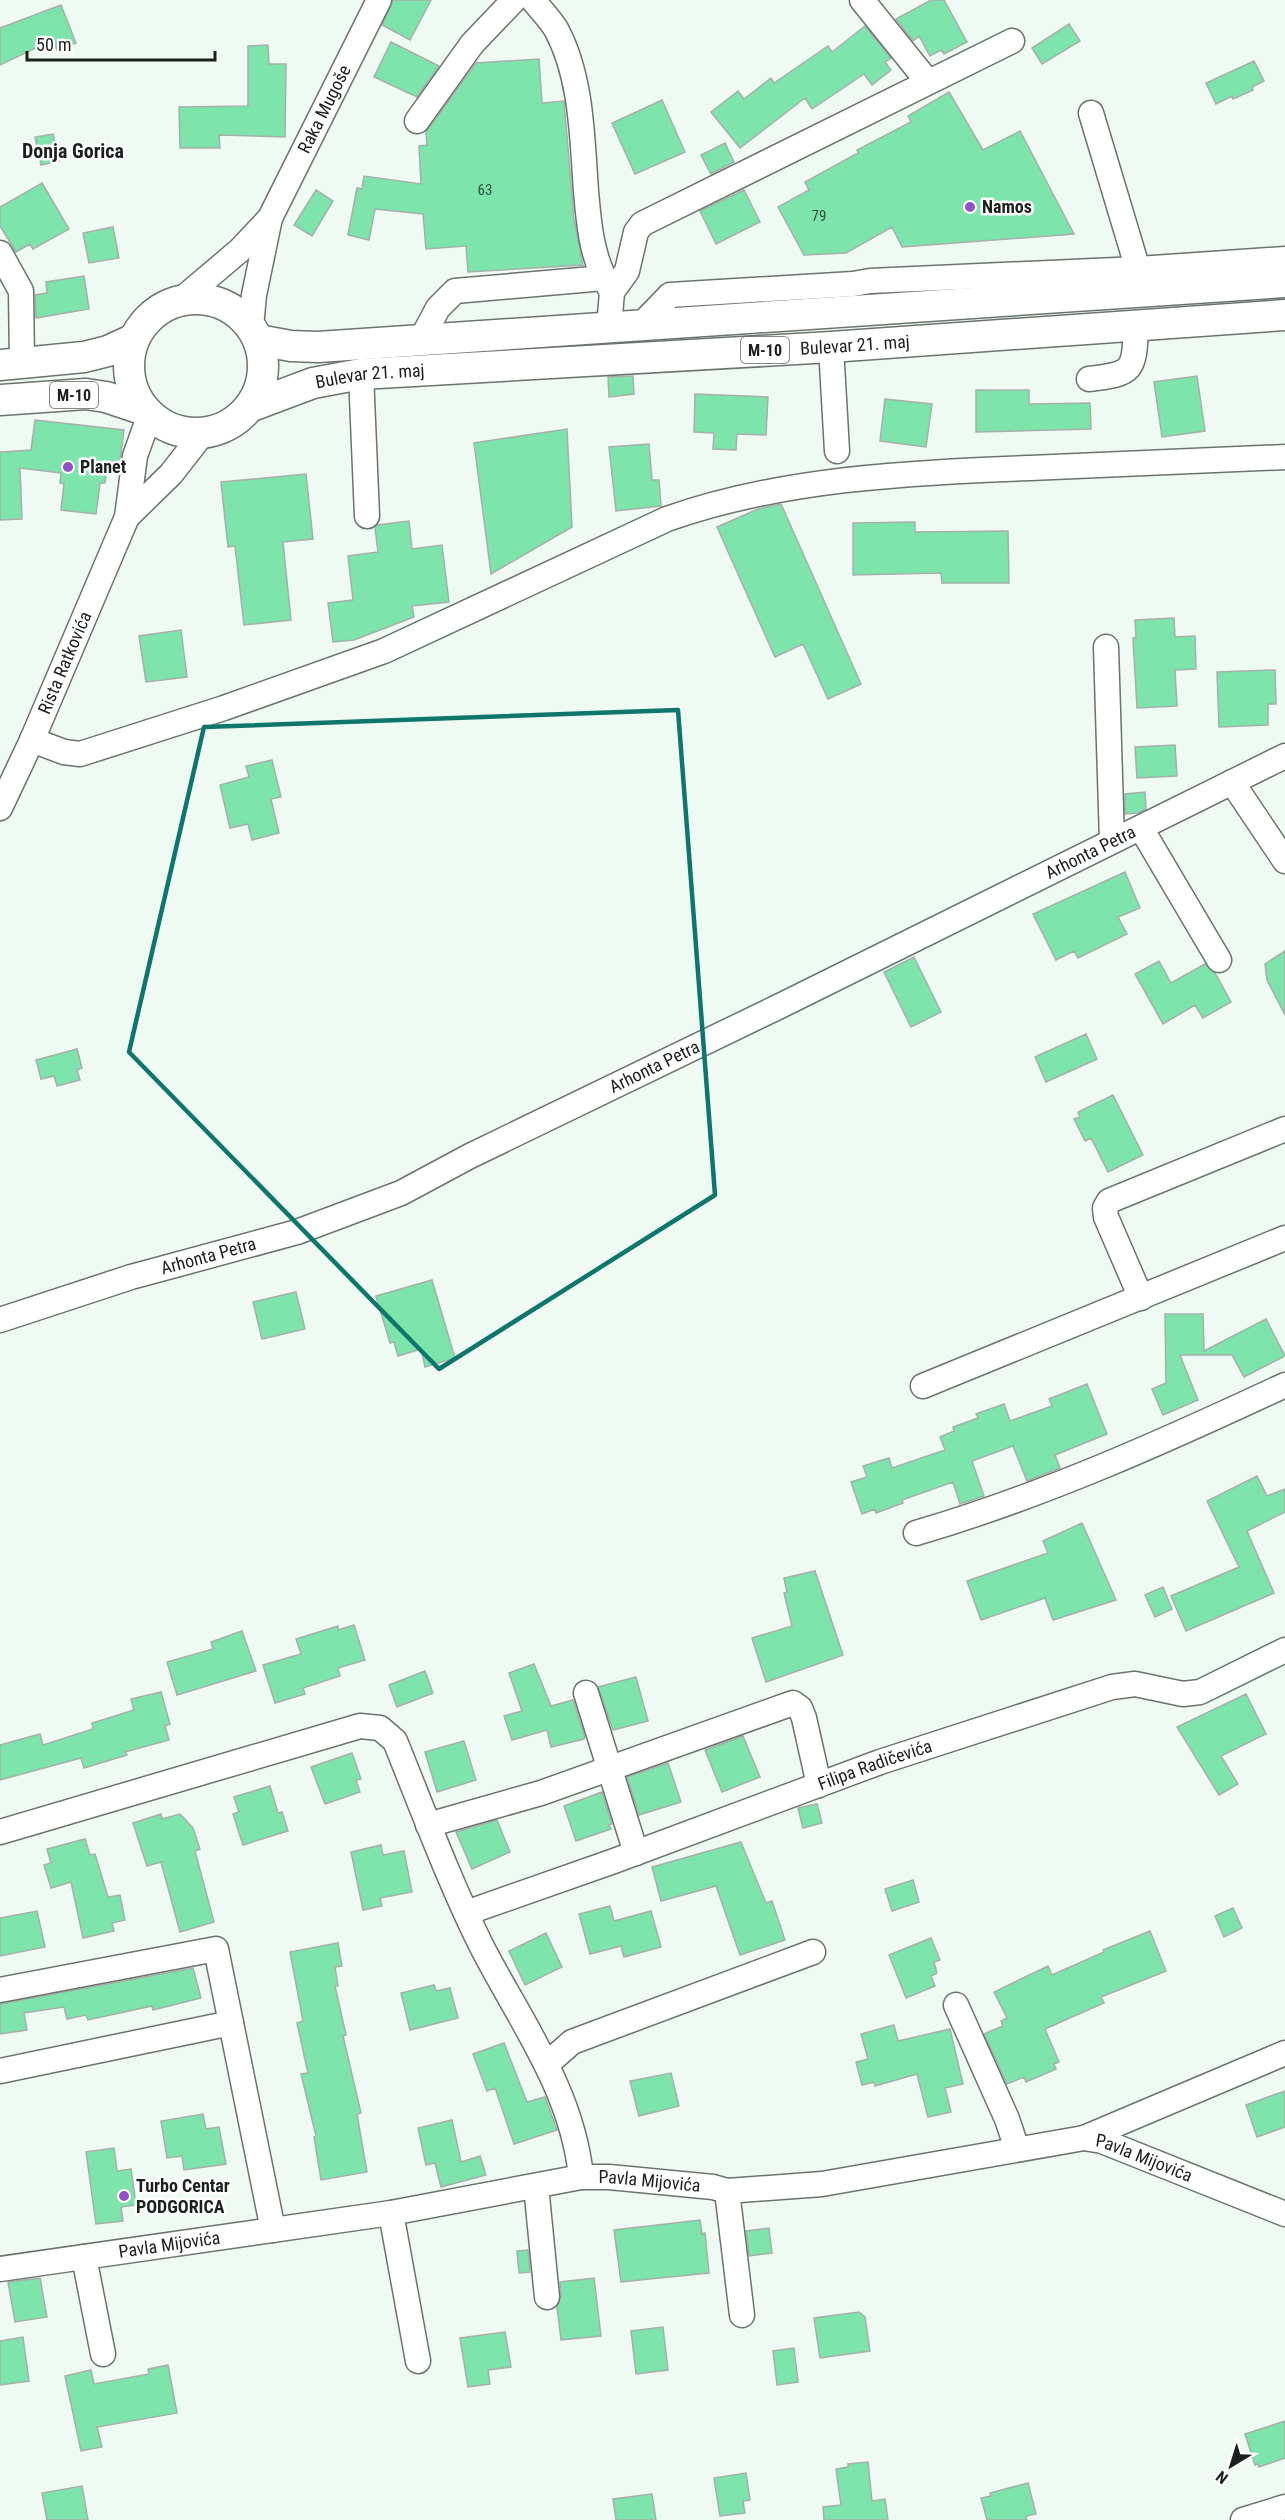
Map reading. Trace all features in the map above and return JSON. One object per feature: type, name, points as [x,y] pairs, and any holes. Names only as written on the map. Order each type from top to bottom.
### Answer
[{"type":"main road","name":"Bulevar 21. maj","points":[[255,334],[306,347],[641,326],[850,298],[1141,280],[1285,282]]},
{"type":"main road","name":"M-10","points":[[147,412],[135,394],[130,376],[129,357],[134,339],[153,314],[166,305],[181,300],[197,298],[213,301],[240,315],[255,334]]},
{"type":"main road","name":"Bulevar 21. maj","points":[[249,407],[312,383],[362,374],[831,347],[1285,315]]},
{"type":"main road","name":"Bulevar 21. maj","points":[[0,400],[86,394],[106,397],[147,412],[165,426],[184,432],[203,433],[237,420],[249,407],[258,392],[263,375],[263,357],[255,334]]},
{"type":"main road","name":"M-10","points":[[7,363],[84,357],[108,351],[134,339]]},
{"type":"street","name":"Raka Mugoše","points":[[255,334],[254,295],[270,219],[379,0]]},
{"type":"street","points":[[417,121],[472,44],[514,0]]},
{"type":"street","points":[[533,0],[555,28],[570,65],[580,116],[591,239],[608,285],[609,328]]},
{"type":"street","points":[[862,0],[928,82]]},
{"type":"street","points":[[422,340],[438,308],[455,291],[608,285],[627,271],[636,232],[648,220],[1012,41]]},
{"type":"street","points":[[1091,113],[1141,280],[1285,259]]},
{"type":"street","name":"Raka Mugoše","points":[[181,300],[240,250],[270,219]]},
{"type":"street","points":[[0,253],[21,291],[7,363]]},
{"type":"street","points":[[1089,379],[1119,376],[1130,367],[1135,353],[1136,326]]},
{"type":"street","points":[[831,347],[837,451]]},
{"type":"street","points":[[362,374],[368,516]]},
{"type":"street","name":"Rista Ratkovića","points":[[0,808],[32,740],[127,517],[135,456],[147,412]]},
{"type":"street","name":"Rista Ratkovića","points":[[127,517],[171,474],[203,433]]},
{"type":"street","points":[[32,740],[64,752],[80,754],[224,708],[384,651],[667,519],[730,500],[839,481],[946,472],[1285,457]]},
{"type":"street","points":[[1106,647],[1112,841]]},
{"type":"street","name":"Arhonta Petra","points":[[0,1320],[131,1277],[297,1232],[401,1193],[470,1156],[782,1005],[1285,756]]},
{"type":"street","points":[[1232,782],[1285,861]]},
{"type":"street","points":[[1141,828],[1219,960]]},
{"type":"street","points":[[1141,1298],[1106,1217],[1105,1209],[1109,1201],[1285,1130]]},
{"type":"street","points":[[923,1386],[1285,1238]]},
{"type":"street","points":[[915,1533],[1044,1490],[1176,1436],[1285,1385]]},
{"type":"street","name":"Filipa Radičevića","points":[[466,1914],[880,1762],[1112,1688],[1135,1684],[1183,1694],[1200,1692],[1285,1650]]},
{"type":"street","points":[[586,1693],[636,1853]]},
{"type":"street","points":[[429,1825],[541,1793],[794,1703],[800,1708],[804,1718],[819,1785]]},
{"type":"street","points":[[0,1832],[360,1726],[371,1725],[380,1728],[395,1741],[466,1914],[547,2064],[572,2128],[581,2176]]},
{"type":"street","points":[[0,1990],[216,1949],[273,2230]]},
{"type":"street","points":[[547,2064],[572,2042],[813,1952]]},
{"type":"street","points":[[956,2005],[1007,2120],[1017,2149]]},
{"type":"street","points":[[0,2071],[231,2023]]},
{"type":"street","points":[[1084,2138],[1285,2053]]},
{"type":"street","name":"Pavla Mijovića","points":[[0,2269],[391,2213],[581,2176],[713,2187],[727,2191],[822,2184],[1084,2138],[1102,2141],[1285,2214]]},
{"type":"street","points":[[536,2186],[547,2297]]},
{"type":"street","points":[[727,2191],[742,2315]]},
{"type":"street","points":[[391,2213],[418,2361]]},
{"type":"street","points":[[84,2257],[103,2354]]},
{"type":"street","points":[[1243,2520],[1285,2507]]},
{"type":"highlighted area","points":[[678,710],[715,1195],[439,1369],[129,1052],[204,727]]},
{"type":"building","points":[[393,0],[431,0],[410,40],[382,25]]},
{"type":"building","points":[[931,0],[944,0],[967,42],[944,54],[941,50],[930,56],[919,36],[913,41],[896,19]]},
{"type":"building","points":[[61,5],[76,43],[57,50],[55,44],[43,48],[42,45],[0,65],[0,28]]},
{"type":"building","points":[[1069,24],[1080,41],[1042,64],[1032,48]]},
{"type":"building","points":[[865,26],[891,58],[885,62],[891,70],[872,85],[864,74],[812,109],[805,98],[740,148],[711,112],[738,91],[744,99],[771,78],[774,83],[828,46],[832,52]]},
{"type":"building","points":[[391,42],[439,66],[417,97],[374,77]]},
{"type":"building","points":[[268,45],[269,64],[286,64],[285,137],[219,135],[220,148],[180,148],[179,107],[248,106],[248,46]]},
{"type":"building","points":[[539,59],[542,103],[564,101],[574,219],[583,265],[468,272],[466,246],[426,249],[423,214],[375,209],[369,240],[348,235],[357,188],[362,189],[364,176],[421,184],[419,146],[427,145],[426,132],[476,63]]},
{"type":"building","points":[[1254,61],[1264,81],[1252,87],[1253,90],[1233,99],[1232,96],[1216,104],[1206,83]]},
{"type":"building","points":[[949,92],[983,150],[1020,131],[1074,234],[902,247],[892,227],[846,253],[804,255],[778,207],[809,190],[805,182],[858,153],[857,150],[911,122],[908,116]]},
{"type":"building","points":[[662,100],[685,152],[635,174],[612,123]]},
{"type":"building","points":[[53,134],[59,161],[41,165],[35,137]]},
{"type":"building","points":[[725,143],[734,162],[711,174],[701,155]]},
{"type":"building","points":[[42,183],[69,229],[33,249],[30,244],[16,252],[0,226],[0,207]]},
{"type":"building","points":[[316,190],[333,201],[312,236],[294,225]]},
{"type":"building","points":[[744,190],[760,222],[716,244],[700,211]]},
{"type":"building","points":[[113,227],[119,258],[89,263],[83,233]]},
{"type":"building","points":[[84,276],[89,309],[36,318],[35,295],[47,293],[46,282]]},
{"type":"building","points":[[633,376],[634,394],[609,397],[608,377]]},
{"type":"building","points":[[1197,376],[1205,431],[1162,437],[1154,382]]},
{"type":"building","points":[[976,390],[1029,390],[1029,404],[1090,403],[1091,429],[976,432]]},
{"type":"building","points":[[695,394],[768,397],[766,435],[737,434],[736,450],[713,449],[714,433],[694,432]]},
{"type":"building","points":[[885,399],[932,404],[926,447],[880,441]]},
{"type":"building","name":"Planet","points":[[35,420],[124,430],[119,468],[107,466],[105,483],[100,483],[96,514],[61,510],[64,484],[60,483],[61,473],[20,468],[22,519],[0,520],[0,452],[31,450]]},
{"type":"building","points":[[567,429],[572,527],[491,574],[474,443]]},
{"type":"building","points":[[649,444],[652,480],[659,480],[661,506],[616,511],[609,447]]},
{"type":"building","points":[[306,474],[313,539],[283,542],[291,620],[244,625],[235,546],[228,547],[221,482]]},
{"type":"building","points":[[781,504],[861,684],[828,699],[803,644],[775,657],[717,527],[758,509]]},
{"type":"building","points":[[409,521],[412,549],[442,545],[449,602],[412,606],[414,617],[354,640],[333,642],[328,603],[353,600],[348,556],[378,552],[375,528],[377,525]]},
{"type":"building","points":[[915,522],[915,532],[1008,531],[1009,583],[942,583],[941,573],[853,575],[853,523]]},
{"type":"building","points":[[1174,618],[1175,637],[1195,636],[1196,669],[1175,670],[1177,706],[1137,708],[1133,638],[1136,638],[1135,620]]},
{"type":"building","points":[[181,630],[187,677],[146,682],[139,636]]},
{"type":"building","points":[[1275,670],[1276,704],[1268,704],[1268,725],[1219,727],[1217,672]]},
{"type":"building","points":[[1175,745],[1177,776],[1137,778],[1135,747]]},
{"type":"building","points":[[272,760],[281,797],[271,799],[279,833],[252,840],[248,824],[230,828],[220,785],[249,777],[246,766]]},
{"type":"building","points":[[1145,792],[1146,809],[1138,813],[1125,814],[1125,794]]},
{"type":"building","points":[[1125,872],[1140,908],[1118,917],[1127,934],[1078,958],[1074,951],[1056,960],[1033,914]]},
{"type":"building","points":[[1285,951],[1285,1015],[1267,980],[1265,964]]},
{"type":"building","points":[[914,957],[941,1012],[911,1027],[884,972]]},
{"type":"building","points":[[1159,961],[1171,983],[1205,964],[1215,973],[1231,1002],[1203,1018],[1195,1005],[1163,1024],[1135,974]]},
{"type":"building","points":[[1086,1034],[1097,1059],[1046,1082],[1035,1057]]},
{"type":"building","points":[[77,1049],[82,1068],[77,1070],[80,1080],[57,1086],[54,1076],[41,1079],[36,1060]]},
{"type":"building","points":[[1113,1095],[1143,1155],[1108,1172],[1091,1138],[1085,1141],[1074,1119],[1080,1117],[1078,1112]]},
{"type":"building","points":[[432,1280],[455,1358],[425,1367],[421,1349],[398,1356],[394,1342],[390,1343],[376,1296]]},
{"type":"building","points":[[296,1292],[305,1329],[262,1339],[253,1302]]},
{"type":"building","points":[[1165,1314],[1203,1314],[1204,1351],[1266,1319],[1285,1356],[1244,1377],[1232,1355],[1180,1355],[1198,1400],[1163,1415],[1152,1389],[1166,1383]]},
{"type":"building","points":[[1087,1384],[1107,1434],[1055,1455],[1060,1468],[1027,1481],[1013,1446],[972,1461],[984,1496],[960,1504],[953,1482],[902,1500],[903,1503],[876,1513],[875,1509],[862,1514],[851,1482],[867,1477],[863,1466],[889,1458],[892,1468],[945,1450],[940,1437],[954,1431],[953,1427],[978,1418],[976,1414],[1004,1404],[1010,1421],[1052,1406],[1049,1399]]},
{"type":"building","points":[[1257,1476],[1267,1496],[1285,1489],[1285,1512],[1247,1531],[1274,1593],[1186,1631],[1171,1596],[1239,1567],[1207,1501]]},
{"type":"building","points":[[1082,1523],[1116,1600],[1053,1620],[1045,1598],[981,1620],[967,1581],[1048,1553],[1043,1541]]},
{"type":"building","points":[[815,1571],[843,1655],[766,1682],[752,1638],[792,1626],[784,1593],[787,1592],[784,1578]]},
{"type":"building","points":[[1163,1587],[1172,1609],[1155,1617],[1145,1595]]},
{"type":"building","points":[[354,1625],[365,1660],[338,1668],[340,1676],[303,1688],[305,1694],[275,1703],[263,1665],[301,1654],[296,1639],[338,1626],[338,1630]]},
{"type":"building","points":[[242,1631],[256,1671],[177,1695],[167,1662],[213,1649],[211,1642]]},
{"type":"building","points":[[534,1664],[551,1706],[573,1700],[584,1739],[551,1747],[547,1730],[512,1740],[504,1716],[522,1711],[509,1673]]},
{"type":"building","points":[[425,1671],[433,1693],[397,1707],[389,1685]]},
{"type":"building","points":[[636,1677],[648,1721],[613,1730],[598,1687]]},
{"type":"building","points":[[161,1692],[170,1724],[165,1726],[169,1740],[125,1752],[127,1755],[84,1768],[81,1758],[0,1780],[0,1745],[40,1734],[43,1745],[93,1729],[92,1723],[134,1710],[131,1699]]},
{"type":"building","points":[[1246,1694],[1266,1734],[1221,1756],[1238,1784],[1219,1795],[1177,1727]]},
{"type":"building","points":[[743,1736],[760,1777],[722,1792],[705,1750]]},
{"type":"building","points":[[464,1741],[476,1780],[437,1792],[425,1752]]},
{"type":"building","points":[[352,1753],[361,1779],[356,1780],[360,1792],[325,1804],[311,1767]]},
{"type":"building","points":[[668,1763],[681,1802],[639,1815],[627,1777]]},
{"type":"building","points":[[270,1786],[278,1813],[282,1812],[288,1831],[243,1845],[233,1814],[239,1812],[234,1797]]},
{"type":"building","points":[[602,1792],[612,1824],[609,1825],[611,1829],[576,1841],[564,1806]]},
{"type":"building","points":[[817,1804],[822,1823],[803,1828],[798,1808]]},
{"type":"building","points":[[161,1814],[162,1819],[180,1814],[193,1828],[200,1849],[195,1851],[214,1922],[180,1932],[161,1862],[147,1866],[133,1823]]},
{"type":"building","points":[[497,1820],[510,1852],[472,1869],[456,1832]]},
{"type":"building","points":[[85,1839],[90,1855],[95,1854],[108,1897],[120,1895],[125,1920],[112,1923],[114,1931],[83,1938],[71,1882],[51,1888],[44,1865],[51,1863],[47,1849]]},
{"type":"building","points":[[741,1842],[766,1903],[772,1901],[785,1940],[740,1955],[716,1886],[661,1901],[652,1867]]},
{"type":"building","points":[[381,1845],[383,1855],[404,1851],[412,1892],[380,1898],[382,1906],[363,1910],[351,1852]]},
{"type":"building","points":[[913,1880],[919,1902],[892,1911],[885,1889]]},
{"type":"building","points":[[610,1906],[614,1921],[651,1911],[661,1947],[624,1957],[621,1946],[590,1954],[579,1914]]},
{"type":"building","points":[[1233,1908],[1242,1928],[1224,1937],[1215,1916]]},
{"type":"building","points":[[37,1911],[45,1947],[0,1956],[0,1918]]},
{"type":"building","points":[[1150,1931],[1166,1971],[1101,1997],[1104,2003],[1045,2029],[1059,2062],[1054,2064],[1056,2069],[1026,2082],[1024,2077],[1007,2084],[984,2034],[1003,2026],[1001,2021],[1007,2018],[994,1992],[1048,1966],[1052,1975],[1104,1952],[1103,1950]]},
{"type":"building","points":[[546,1933],[562,1967],[525,1985],[509,1951]]},
{"type":"building","points":[[931,1938],[940,1960],[934,1962],[937,1973],[931,1976],[935,1986],[906,1998],[889,1955]]},
{"type":"building","points":[[338,1943],[342,1966],[335,1967],[338,1986],[335,1986],[346,2035],[343,2036],[361,2113],[357,2114],[367,2172],[321,2180],[314,2137],[316,2136],[301,2074],[308,2073],[297,2023],[303,2021],[290,1952]]},
{"type":"building","points":[[193,1968],[201,1998],[153,2010],[152,2006],[88,2020],[86,2015],[67,2019],[64,2007],[24,2013],[27,2030],[0,2034],[0,2004]]},
{"type":"building","points":[[434,1985],[436,1991],[450,1988],[458,2018],[410,2030],[401,1993]]},
{"type":"building","points":[[894,2025],[898,2041],[950,2029],[963,2084],[945,2088],[951,2112],[928,2117],[917,2074],[875,2086],[874,2082],[862,2085],[856,2062],[868,2059],[861,2034]]},
{"type":"building","points":[[504,2043],[527,2102],[545,2097],[557,2130],[514,2144],[495,2088],[487,2091],[473,2054]]},
{"type":"building","points":[[671,2073],[679,2106],[639,2116],[630,2081]]},
{"type":"building","points":[[1285,2091],[1285,2127],[1257,2137],[1246,2105]]},
{"type":"building","points":[[203,2114],[206,2129],[219,2127],[226,2164],[184,2170],[182,2156],[167,2158],[161,2121]]},
{"type":"building","points":[[452,2120],[461,2162],[480,2156],[486,2175],[441,2187],[435,2163],[426,2165],[418,2128]]},
{"type":"building","points":[[114,2148],[117,2171],[131,2169],[136,2205],[121,2207],[123,2221],[96,2224],[86,2152]]},
{"type":"building","points":[[700,2220],[702,2234],[705,2233],[709,2273],[621,2282],[614,2230]]},
{"type":"building","points":[[769,2228],[772,2253],[749,2256],[746,2231]]},
{"type":"building","points":[[528,2250],[530,2272],[519,2273],[517,2251]]},
{"type":"building","points":[[40,2278],[47,2317],[15,2322],[8,2282]]},
{"type":"building","points":[[594,2278],[601,2336],[561,2340],[557,2307],[561,2296],[560,2282]]},
{"type":"building","points":[[859,2312],[865,2317],[870,2351],[820,2358],[814,2318]]},
{"type":"building","points":[[663,2327],[668,2370],[636,2374],[631,2331]]},
{"type":"building","points":[[505,2332],[511,2367],[488,2370],[490,2384],[468,2387],[460,2338]]},
{"type":"building","points":[[23,2337],[29,2381],[0,2385],[0,2341]]},
{"type":"building","points":[[794,2348],[798,2382],[777,2385],[773,2351]]},
{"type":"building","points":[[168,2365],[177,2413],[97,2427],[102,2447],[81,2451],[65,2376],[91,2370],[94,2384],[149,2374],[148,2369]]},
{"type":"building","points":[[1285,2421],[1285,2458],[1259,2467],[1258,2464],[1255,2465],[1245,2434]]},
{"type":"building","points":[[868,2462],[872,2501],[885,2499],[888,2520],[824,2520],[823,2507],[841,2505],[836,2469],[848,2467],[848,2464]]},
{"type":"building","points":[[746,2473],[750,2500],[743,2501],[745,2513],[720,2516],[714,2478]]},
{"type":"building","points":[[1028,2483],[1036,2514],[1026,2516],[1027,2520],[987,2520],[981,2498],[991,2496],[990,2493]]},
{"type":"building","points":[[82,2486],[88,2520],[47,2520],[42,2493]]},
{"type":"building","points":[[652,2494],[656,2520],[616,2520],[613,2499]]},
{"type":"place","name":"Namos","points":[[970,207]]},
{"type":"place","name":"Planet","points":[[68,467]]},
{"type":"place","name":"Turbo Centar PODGORICA","points":[[124,2196]]},
{"type":"district","name":"Donja Gorica","points":[[73,151]]}]
